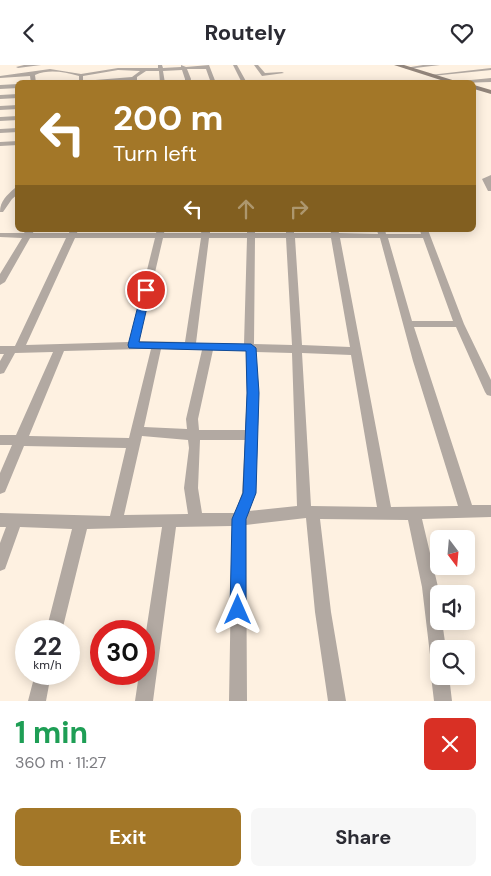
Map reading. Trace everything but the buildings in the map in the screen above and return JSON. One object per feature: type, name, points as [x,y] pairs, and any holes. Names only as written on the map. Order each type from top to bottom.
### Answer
[{"type":"street","points":[[18,67],[39,65]]},
{"type":"street","points":[[235,65],[242,80]]},
{"type":"street","points":[[256,65],[264,75],[282,73]]},
{"type":"street","points":[[397,65],[450,80]]},
{"type":"street","points":[[406,68],[438,65]]},
{"type":"street","points":[[135,80],[141,71],[161,67],[207,66],[213,80]]},
{"type":"street","points":[[161,67],[163,80]]},
{"type":"street","points":[[184,67],[188,80]]},
{"type":"street","points":[[0,77],[54,71],[81,75],[118,69],[150,70]]},
{"type":"street","points":[[432,75],[491,69]]},
{"type":"street","points":[[32,74],[33,80]]},
{"type":"street","points":[[81,75],[81,80]]},
{"type":"street","points":[[476,81],[491,80]]},
{"type":"street","points":[[0,87],[15,86]]},
{"type":"street","points":[[476,88],[490,91]]},
{"type":"street","points":[[0,97],[15,96]]},
{"type":"street","points":[[0,108],[15,107]]},
{"type":"street","points":[[0,119],[15,118]]},
{"type":"street","points":[[0,131],[15,130]]},
{"type":"street","points":[[0,144],[15,143]]},
{"type":"street","points":[[491,177],[486,179],[491,189]]},
{"type":"street","points":[[0,210],[9,197],[15,192]]},
{"type":"street","points":[[104,235],[109,232]]},
{"type":"street","points":[[0,282],[29,233]]},
{"type":"street","points":[[0,235],[29,233],[104,235],[160,233],[425,233],[459,324],[491,392]]},
{"type":"street","points":[[0,370],[15,349],[72,233]]},
{"type":"street","points":[[133,345],[160,233]]},
{"type":"street","points":[[190,346],[206,233]]},
{"type":"street","points":[[238,701],[239,519],[249,493],[253,393],[250,348],[251,233]]},
{"type":"street","points":[[290,233],[308,512],[336,701]]},
{"type":"street","points":[[335,233],[385,514]]},
{"type":"street","points":[[382,233],[418,361],[467,511]]},
{"type":"street","points":[[408,324],[459,324]]},
{"type":"street","points":[[0,350],[157,345],[356,351]]},
{"type":"street","points":[[115,522],[157,345]]},
{"type":"street","points":[[196,520],[191,488],[195,448],[192,419],[208,347]]},
{"type":"street","points":[[0,488],[60,348]]},
{"type":"street","points":[[0,439],[251,435]]},
{"type":"street","points":[[0,520],[81,523],[239,519],[308,512],[385,514],[491,511]]},
{"type":"street","points":[[414,513],[430,587],[436,640]]},
{"type":"street","points":[[0,564],[15,520]]},
{"type":"street","points":[[144,701],[170,521]]},
{"type":"street","points":[[57,620],[81,523]]},
{"type":"street","points":[[37,701],[41,685]]},
{"type":"street","points":[[441,685],[443,701]]},
{"type":"route","points":[[146,290],[133,345],[251,348],[253,393],[249,493],[239,519],[238,610]]}]
